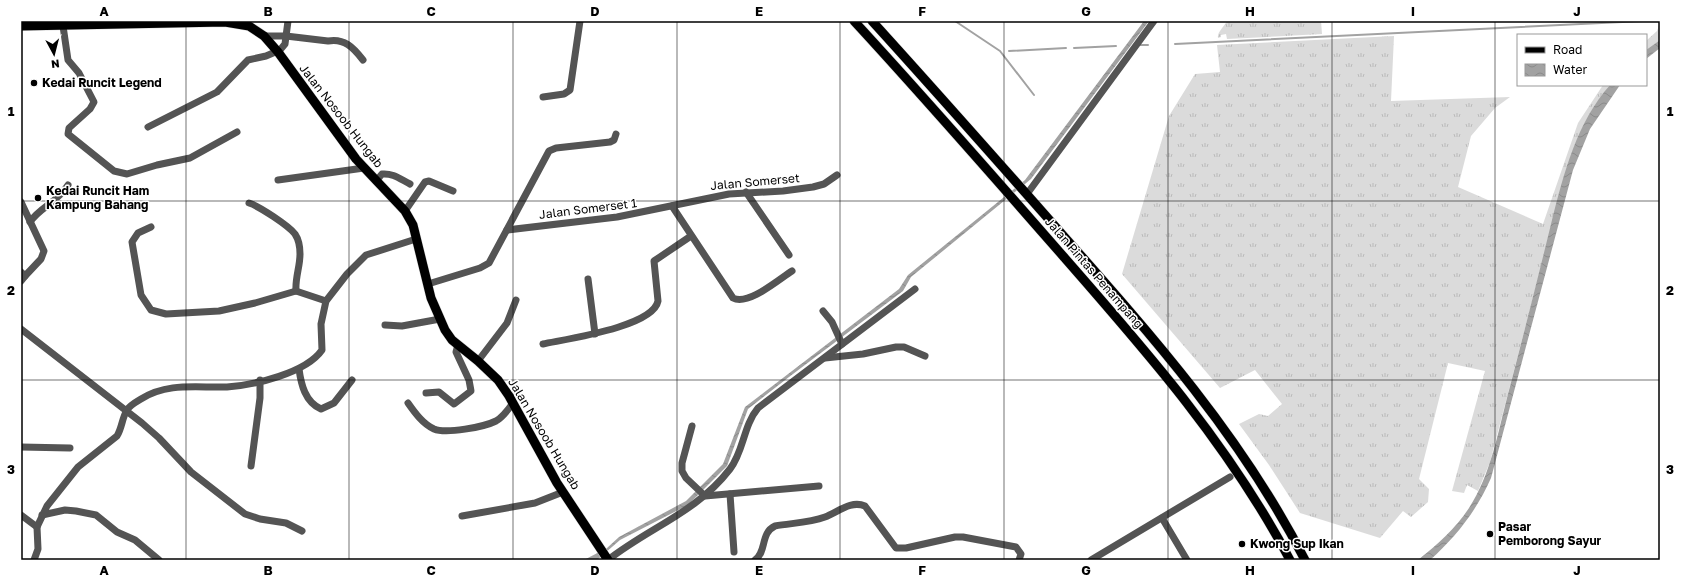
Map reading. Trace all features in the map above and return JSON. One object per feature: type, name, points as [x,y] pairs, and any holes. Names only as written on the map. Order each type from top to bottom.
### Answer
[{"type":"main road","name":"Jalan Pintas Penampang","points":[[854,21],[1005,190],[1165,374],[1204,423],[1258,505],[1290,560]]},
{"type":"main road","name":"Jalan Pintas Penampang","points":[[872,21],[1107,283],[1190,382],[1248,463],[1291,533],[1305,560]]},
{"type":"main road","name":"Jalan Nosoob Hungab","points":[[21,26],[67,24],[250,23],[278,52],[364,168],[405,211],[413,225],[431,298],[440,320],[452,340],[478,360],[498,380],[513,403],[563,492],[608,559]]},
{"type":"street","points":[[148,128],[217,92],[248,60],[278,52],[285,44],[288,21]]},
{"type":"street","points":[[543,96],[564,94],[570,90],[580,21]]},
{"type":"street","points":[[1026,193],[1154,21]]},
{"type":"street","points":[[67,24],[68,60],[79,73],[94,102],[90,109],[69,128],[68,134],[114,171],[127,174],[157,165],[190,158],[237,132]]},
{"type":"street","points":[[264,36],[286,36],[328,41],[343,41],[363,60]]},
{"type":"street","name":"Jalan Somerset 1","points":[[428,284],[486,266],[492,258],[549,151],[556,148],[610,142],[614,140],[616,134]]},
{"type":"street","points":[[278,180],[364,168]]},
{"type":"street","points":[[376,181],[382,174],[387,173],[394,175],[410,184]]},
{"type":"street","name":"Jalan Somerset","points":[[672,206],[711,197],[746,192],[783,191],[813,187],[824,184],[838,175]]},
{"type":"street","points":[[405,211],[425,182],[429,181],[453,191]]},
{"type":"street","points":[[30,222],[62,194],[68,185]]},
{"type":"street","points":[[746,192],[789,255]]},
{"type":"street","points":[[21,202],[44,251],[41,259],[22,276]]},
{"type":"street","points":[[249,203],[258,206],[294,233],[299,244],[300,256],[295,282],[296,291]]},
{"type":"street","points":[[672,206],[733,298],[742,300],[750,298],[792,271]]},
{"type":"street","name":"Jalan Somerset 1","points":[[507,230],[617,217],[672,206]]},
{"type":"street","points":[[151,227],[138,233],[132,242],[141,295],[151,310],[166,314],[219,311],[240,307],[296,291],[326,301]]},
{"type":"street","points":[[543,344],[614,330],[654,308],[657,305],[658,295],[654,261],[691,236]]},
{"type":"street","points":[[34,560],[38,549],[37,527],[42,515],[56,493],[78,467],[117,436],[121,430],[126,411],[134,403],[159,390],[187,386],[228,386],[260,380],[299,369],[312,361],[322,350],[321,324],[326,301],[347,274],[366,255],[416,239]]},
{"type":"street","points":[[588,279],[595,334]]},
{"type":"street","points":[[608,559],[681,514],[703,495],[733,464],[749,424],[758,408],[915,289]]},
{"type":"street","points":[[478,360],[507,323],[516,300]]},
{"type":"street","points":[[823,311],[837,330],[842,344]]},
{"type":"street","points":[[385,325],[402,326],[440,320]]},
{"type":"street","points":[[21,329],[159,438],[191,472],[245,514],[260,519],[286,523],[302,531]]},
{"type":"street","points":[[426,393],[438,392],[454,404],[471,391],[469,380],[456,352],[458,345]]},
{"type":"street","points":[[824,358],[863,354],[896,347],[904,347],[925,356]]},
{"type":"street","points":[[299,369],[302,389],[313,404],[321,409],[334,403],[352,380]]},
{"type":"street","points":[[251,466],[260,398],[260,380]]},
{"type":"street","points":[[408,403],[425,423],[435,429],[443,431],[491,423],[501,417],[513,403]]},
{"type":"street","points":[[692,426],[682,463],[682,471],[695,488],[703,495],[819,486]]},
{"type":"street","points":[[21,447],[70,448]]},
{"type":"street","points":[[1226,456],[1230,467],[1230,477]]},
{"type":"street","points":[[1092,560],[1230,477],[1239,480],[1258,505]]},
{"type":"street","points":[[462,516],[535,503],[563,492]]},
{"type":"street","points":[[730,494],[734,552]]},
{"type":"street","points":[[755,560],[760,555],[766,533],[770,528],[823,518],[853,504],[859,503],[866,506],[896,548],[906,548],[955,537],[963,537],[1016,547],[1021,554],[1019,560]]},
{"type":"street","points":[[42,515],[65,510],[76,510],[96,515],[117,532],[135,540],[159,560]]},
{"type":"street","points":[[21,515],[37,527]]},
{"type":"street","points":[[1162,518],[1187,560]]},
{"type":"green space","points":[[1227,21],[1321,21],[1322,34],[1227,39],[1226,34],[1221,35],[1221,37],[1218,38]]},
{"type":"green space","points":[[1660,23],[1660,40],[1647,49],[1647,40],[1657,31]]},
{"type":"green space","points":[[1394,36],[1391,101],[1510,97],[1495,108],[1471,136],[1458,187],[1543,224],[1578,123],[1602,86],[1609,86],[1584,124],[1567,168],[1490,462],[1478,491],[1467,485],[1464,493],[1452,491],[1485,371],[1448,363],[1419,479],[1429,489],[1428,502],[1411,517],[1403,511],[1380,538],[1300,513],[1269,465],[1239,424],[1259,414],[1268,416],[1282,404],[1255,370],[1220,388],[1122,274],[1169,116],[1195,74],[1220,72],[1217,45]]},
{"type":"water","points":[[1144,21],[1149,21],[1031,179],[911,277],[903,291],[748,409],[727,466],[688,505],[620,540],[597,560],[584,560],[607,548],[619,537],[686,501],[723,464],[745,407],[899,289],[908,275],[1025,180]]},
{"type":"water","points":[[1660,40],[1660,48],[1647,58],[1647,49]]},
{"type":"water","points":[[1609,86],[1619,86],[1590,129],[1573,170],[1491,478],[1472,512],[1449,542],[1430,560],[1418,560],[1458,523],[1477,495],[1483,481],[1497,438],[1561,184],[1580,132],[1599,99]]},
{"type":"waterway","points":[[955,21],[1000,51],[1034,95]]},
{"type":"waterway","points":[[1175,44],[1643,21]]},
{"type":"waterway","points":[[1139,45],[1148,45]]},
{"type":"waterway","points":[[1074,48],[1116,46]]},
{"type":"waterway","points":[[1009,51],[1066,48]]},
{"type":"place","name":"Kedai Runcit Legend","points":[[34,83]]},
{"type":"place","name":"Kedai Runcit Ham Kampung Bahang","points":[[38,198]]},
{"type":"place","name":"Pasar Pemborong Sayur","points":[[1490,534]]},
{"type":"place","name":"Kwong Sup Ikan","points":[[1242,544]]}]
